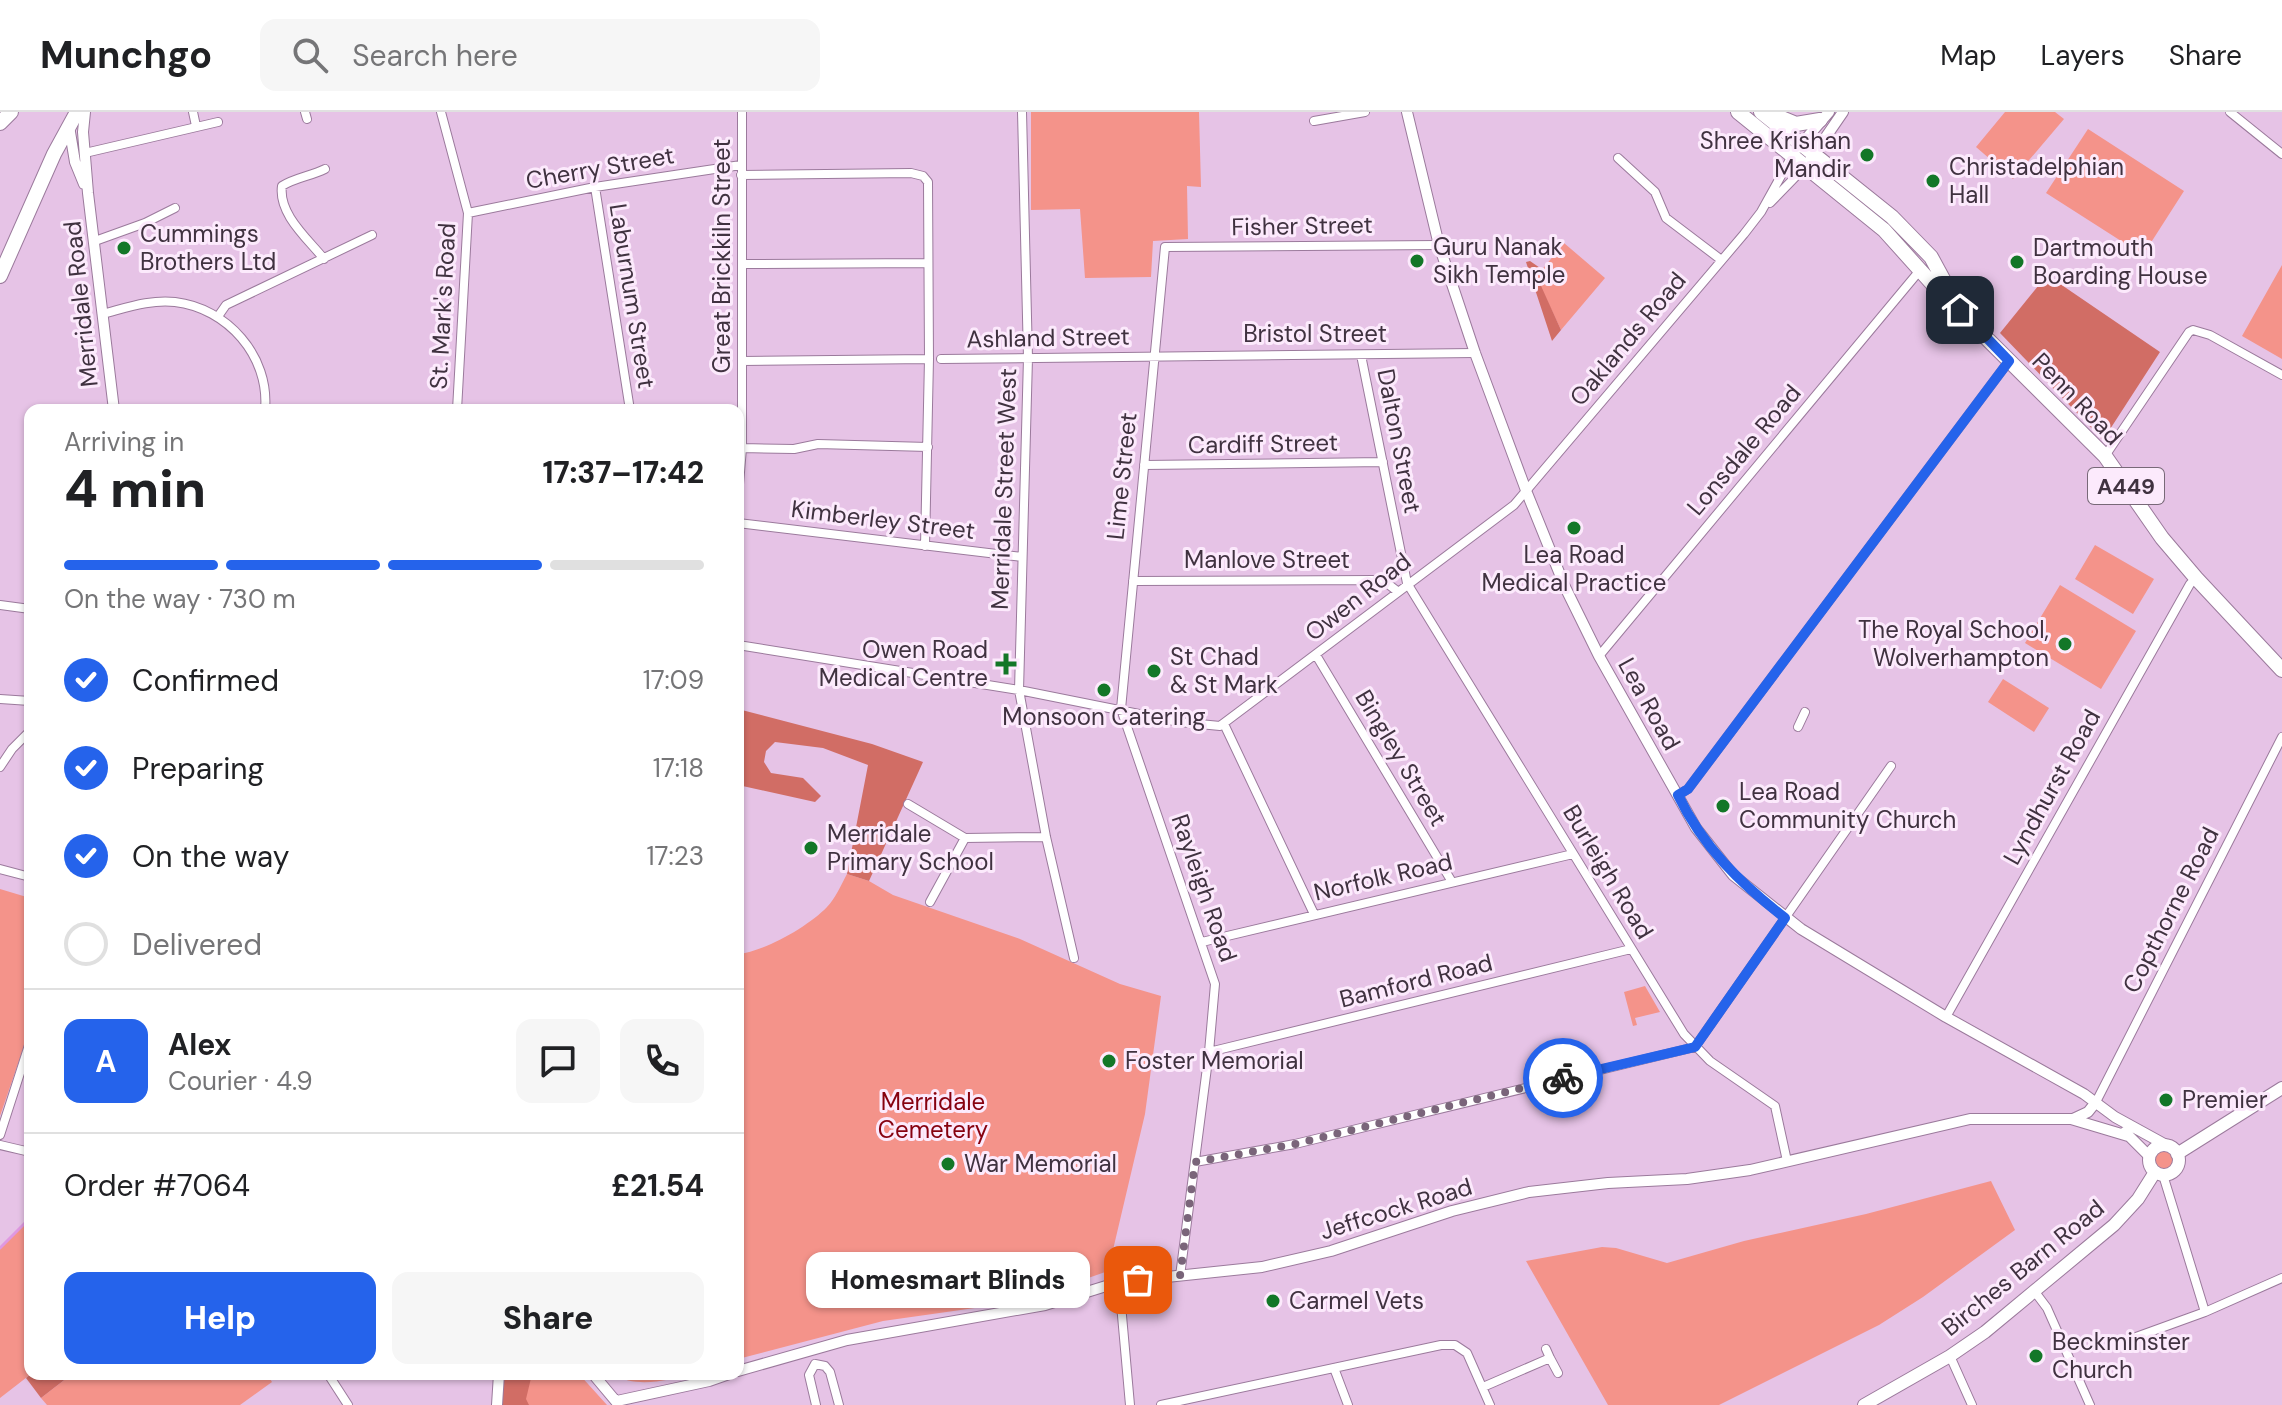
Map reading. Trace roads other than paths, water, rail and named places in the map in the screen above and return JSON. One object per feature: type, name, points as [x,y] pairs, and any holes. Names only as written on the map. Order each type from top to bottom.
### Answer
[{"type":"highway","points":[[0,123],[11,112]]},
{"type":"highway","name":"Penn Road","points":[[1738,112],[1892,217],[1931,257],[1960,310]]},
{"type":"highway","name":"Penn Road","points":[[1761,112],[1796,150]]},
{"type":"highway","points":[[1768,112],[1785,122],[1796,124],[1824,116]]},
{"type":"highway","points":[[0,276],[72,116]]},
{"type":"highway","name":"Penn Road","points":[[1810,161],[1884,230],[1937,289],[2105,456],[2162,538],[2282,670]]},
{"type":"main road","points":[[2159,1174],[2149,1165],[2149,1156],[2157,1146],[2166,1145],[2177,1154],[2282,1088]]},
{"type":"main road","name":"Birches Barn Road","points":[[1864,1405],[1950,1356],[2035,1292],[2114,1225],[2159,1174],[2176,1169],[2177,1154]]},
{"type":"street","name":"Merridale Road","points":[[85,112],[83,132],[88,193],[113,404]]},
{"type":"street","points":[[193,112],[196,126]]},
{"type":"street","name":"St. Mark's Road","points":[[441,112],[468,213],[457,404]]},
{"type":"street","name":"Great Brickkiln Street","points":[[740,404],[742,112]]},
{"type":"street","name":"Merridale Street West","points":[[1022,112],[1028,358],[1019,690],[1046,837],[1074,958]]},
{"type":"street","points":[[1314,121],[1365,112]]},
{"type":"street","name":"Lea Road","points":[[1407,112],[1439,245],[1475,353],[1565,587],[1599,656],[1696,828],[1716,856],[1746,887],[1785,918],[1838,953],[2166,1145]]},
{"type":"street","points":[[1810,161],[1843,112]]},
{"type":"street","points":[[2230,112],[2282,154]]},
{"type":"street","name":"Merridale Road","points":[[72,116],[75,162],[88,193]]},
{"type":"street","points":[[1796,150],[1824,116]]},
{"type":"street","points":[[85,153],[218,122]]},
{"type":"street","name":"Oaklands Road","points":[[1761,212],[1796,150]]},
{"type":"street","points":[[1618,158],[1655,192],[1666,218],[1720,259]]},
{"type":"street","name":"Oaklands Road","points":[[1527,493],[1720,259],[1810,161]]},
{"type":"street","name":"Cherry Street","points":[[468,213],[595,187],[741,165]]},
{"type":"street","points":[[324,259],[288,214],[281,195],[282,186],[290,181],[325,169]]},
{"type":"street","points":[[741,175],[911,173],[923,176],[928,182],[929,359],[925,546]]},
{"type":"street","name":"Laburnum Street","points":[[595,187],[629,404]]},
{"type":"street","points":[[95,241],[145,223],[175,208]]},
{"type":"street","points":[[219,315],[226,305],[324,259],[348,253],[372,235]]},
{"type":"street","name":"Fisher Street","points":[[1165,247],[1439,245]]},
{"type":"street","name":"Lime Street","points":[[1121,709],[1165,247]]},
{"type":"street","points":[[742,264],[927,263]]},
{"type":"street","name":"Lonsdale Road","points":[[1599,656],[1921,269]]},
{"type":"street","points":[[102,314],[160,302],[176,302],[219,315],[251,351],[265,390],[265,404]]},
{"type":"street","points":[[2105,456],[2193,330],[2210,335],[2282,375]]},
{"type":"street","name":"Bristol Street","points":[[1155,356],[1475,353]]},
{"type":"street","name":"Dalton Street","points":[[1361,355],[1407,583]]},
{"type":"street","name":"Ashland Street","points":[[941,359],[1155,356]]},
{"type":"street","points":[[742,361],[929,359]]},
{"type":"street","points":[[1678,795],[1688,789],[2009,361]]},
{"type":"street","points":[[744,448],[794,449],[818,444],[928,447]]},
{"type":"street","name":"Cardiff Street","points":[[1144,465],[1383,462]]},
{"type":"street","name":"Owen Road","points":[[1224,724],[1527,493]]},
{"type":"street","name":"Kimberley Street","points":[[744,524],[1022,557]]},
{"type":"street","name":"Lyndhurst Road","points":[[1946,1017],[2174,611],[2196,578]]},
{"type":"street","name":"Manlove Street","points":[[1133,581],[1375,580],[1397,591]]},
{"type":"street","name":"Burleigh Road","points":[[1407,583],[1684,1034],[1695,1047],[1775,1106],[1787,1161]]},
{"type":"street","points":[[0,605],[24,608]]},
{"type":"street","points":[[744,646],[1019,690],[1215,727],[1224,724],[1314,914]]},
{"type":"street","name":"Bingley Street","points":[[1316,655],[1452,882]]},
{"type":"street","points":[[0,699],[24,701]]},
{"type":"street","name":"Rayleigh Road","points":[[1121,709],[1216,989],[1180,1276]]},
{"type":"street","points":[[1798,727],[1805,712]]},
{"type":"street","points":[[0,767],[24,737]]},
{"type":"street","name":"Copthorne Road","points":[[2096,1102],[2282,737]]},
{"type":"street","points":[[1195,1162],[1295,1144],[1695,1047],[1891,766]]},
{"type":"street","points":[[908,804],[965,838],[1046,837]]},
{"type":"street","points":[[930,902],[965,838]]},
{"type":"street","name":"Norfolk Road","points":[[1202,942],[1573,854]]},
{"type":"street","points":[[0,869],[24,875]]},
{"type":"street","name":"Bamford Road","points":[[1209,1052],[1631,949]]},
{"type":"street","points":[[0,1135],[24,1061]]},
{"type":"street","points":[[2071,1119],[2088,1112],[2096,1102]]},
{"type":"street","name":"Lea Road","points":[[2115,1117],[2128,1136],[2149,1156]]},
{"type":"street","name":"Jeffcock Road","points":[[744,1369],[808,1349],[882,1333],[1034,1307],[1119,1282],[1262,1267],[1317,1255],[1452,1211],[1529,1192],[1608,1183],[1687,1179],[1787,1161],[1970,1119],[2071,1119],[2128,1136]]},
{"type":"street","points":[[0,1145],[24,1151]]},
{"type":"street","points":[[2159,1174],[2205,1312]]},
{"type":"street","points":[[2136,1337],[2205,1312],[2282,1278]]},
{"type":"street","points":[[1119,1282],[1130,1405]]},
{"type":"street","points":[[2035,1292],[2047,1308],[2090,1405]]},
{"type":"street","points":[[1161,1405],[1441,1345],[1455,1345],[1467,1353],[1490,1405]]},
{"type":"street","points":[[808,1349],[815,1364]]},
{"type":"street","points":[[1483,1387],[1548,1354],[1558,1373]]},
{"type":"street","points":[[1950,1356],[1972,1405]]},
{"type":"street","points":[[815,1364],[809,1375],[816,1405]]},
{"type":"street","points":[[815,1364],[825,1366],[830,1372],[839,1405]]},
{"type":"street","points":[[1334,1368],[1348,1405]]},
{"type":"street","points":[[332,1380],[348,1405]]},
{"type":"street","points":[[497,1405],[499,1380]]},
{"type":"street","points":[[598,1380],[618,1403],[709,1380]]},
{"type":"waterway","points":[[0,1248],[24,1224]]},
{"type":"place","name":"Shree Krishan Mandir","points":[[1867,155]]},
{"type":"place","name":"Christadelphian Hall","points":[[1933,181]]},
{"type":"place","name":"Cummings Brothers Ltd","points":[[124,248]]},
{"type":"place","name":"Guru Nanak Sikh Temple","points":[[1417,261]]},
{"type":"place","name":"Dartmouth Boarding House","points":[[2017,262]]},
{"type":"place","name":"Lea Road Medical Practice","points":[[1574,528]]},
{"type":"place","name":"The Royal School, Wolverhampton","points":[[2065,644]]},
{"type":"place","name":"Owen Road Medical Centre","points":[[1006,664]]},
{"type":"place","name":"St Chad & St Mark","points":[[1154,671]]},
{"type":"place","name":"Monsoon Catering","points":[[1104,690]]},
{"type":"place","name":"Lea Road Community Church","points":[[1723,806]]},
{"type":"place","name":"Merridale Primary School","points":[[811,848]]},
{"type":"place","name":"Foster Memorial","points":[[1109,1061]]},
{"type":"place","name":"Premier","points":[[2166,1100]]},
{"type":"place","name":"War Memorial","points":[[948,1164]]},
{"type":"place","name":"Homesmart Blinds","points":[[1138,1280]]},
{"type":"place","name":"Carmel Vets","points":[[1273,1301]]},
{"type":"place","name":"Beckminster Church","points":[[2036,1356]]},
{"type":"park label","name":"Merridale Cemetery","points":[[933,1116]]}]
